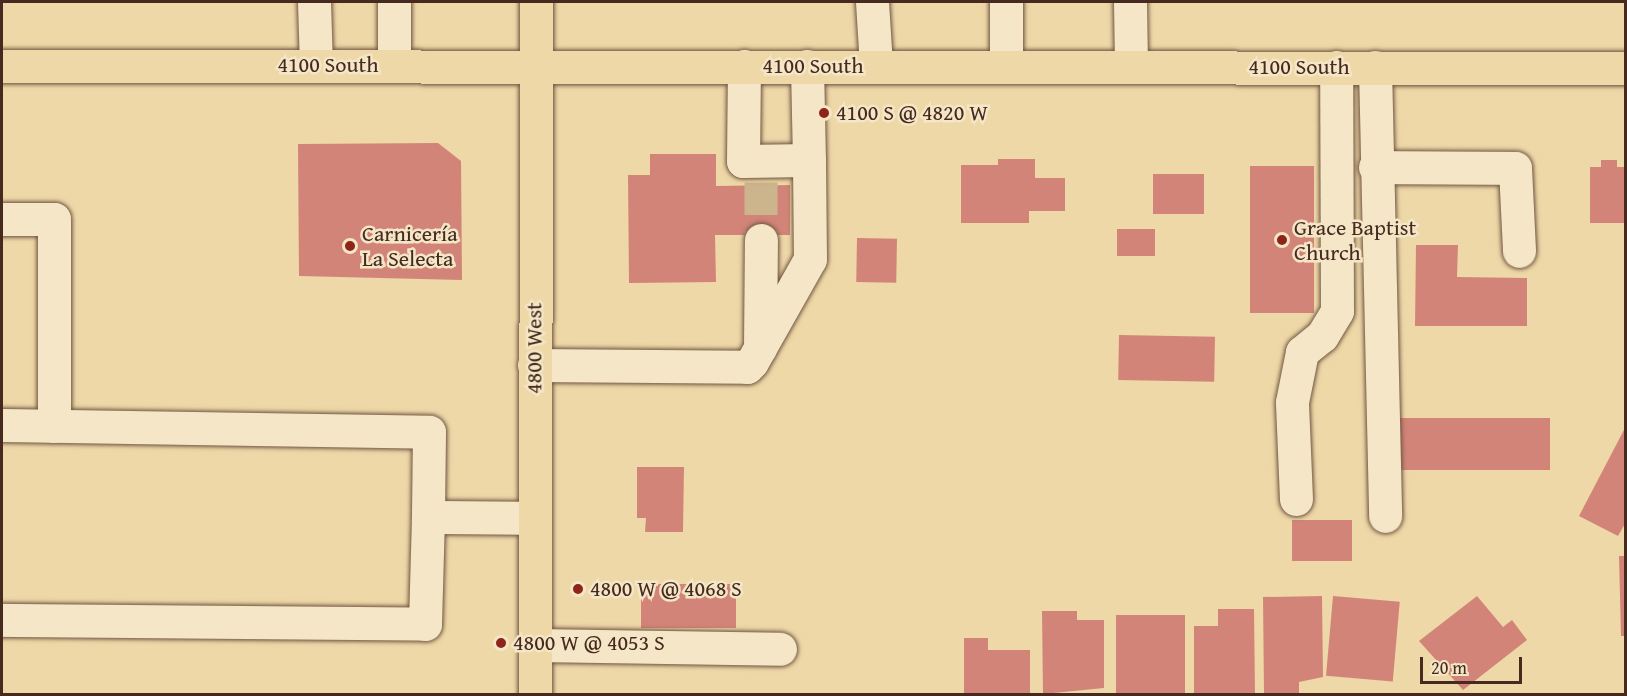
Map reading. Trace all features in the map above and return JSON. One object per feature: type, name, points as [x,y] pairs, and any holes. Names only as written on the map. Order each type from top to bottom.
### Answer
[{"type":"main road","name":"4800 West","points":[[535,694],[536,2]]},
{"type":"main road","name":"4100 South","points":[[2,66],[1626,68]]},
{"type":"street","points":[[314,2],[316,65]]},
{"type":"street","points":[[393,2],[393,65]]},
{"type":"street","points":[[872,2],[876,66]]},
{"type":"street","points":[[1006,2],[1006,66]]},
{"type":"street","points":[[1130,2],[1131,67]]},
{"type":"street","points":[[744,66],[755,168],[808,160]]},
{"type":"street","points":[[534,365],[747,367],[810,259],[807,66]]},
{"type":"street","points":[[1296,499],[1293,402],[1302,352],[1322,336],[1337,310],[1336,67]]},
{"type":"street","points":[[1375,68],[1375,167],[1385,516]]},
{"type":"street","points":[[1375,167],[1515,168],[1520,251]]},
{"type":"street","points":[[2,219],[54,219],[54,426]]},
{"type":"street","points":[[760,348],[761,240]]},
{"type":"street","points":[[2,425],[429,432],[425,624],[2,620]]},
{"type":"street","points":[[428,517],[535,518]]},
{"type":"street","points":[[535,645],[780,649]]},
{"type":"building","points":[[438,143],[461,161],[462,280],[299,276],[298,144]]},
{"type":"building","points":[[650,154],[716,154],[716,186],[790,185],[790,235],[715,235],[716,282],[629,283],[628,175],[650,175]]},
{"type":"building","points":[[998,159],[1035,159],[1035,178],[1065,178],[1065,211],[1029,211],[1029,223],[961,223],[961,165],[998,165]]},
{"type":"building","points":[[1601,160],[1617,160],[1617,167],[1626,167],[1626,223],[1590,223],[1590,167],[1601,167]]},
{"type":"building","name":"Grace Baptist Church","points":[[1250,166],[1314,166],[1314,313],[1250,313]]},
{"type":"building","points":[[1153,174],[1204,174],[1204,214],[1153,214]]},
{"type":"building","points":[[1117,229],[1155,229],[1155,256],[1117,256]]},
{"type":"building","points":[[857,238],[897,239],[896,283],[856,282]]},
{"type":"building","points":[[1416,245],[1458,245],[1457,277],[1527,278],[1527,326],[1415,326]]},
{"type":"building","points":[[1119,335],[1215,337],[1214,382],[1118,380]]},
{"type":"building","points":[[1396,418],[1550,418],[1550,470],[1396,470]]},
{"type":"building","points":[[1626,426],[1626,522],[1618,536],[1579,516]]},
{"type":"building","points":[[637,467],[684,467],[683,532],[645,532],[646,518],[637,518]]},
{"type":"building","points":[[1292,520],[1352,520],[1352,561],[1292,561]]},
{"type":"building","points":[[1619,556],[1626,556],[1626,636],[1621,636]]},
{"type":"building","points":[[641,584],[736,584],[736,628],[641,628]]},
{"type":"building","points":[[1322,596],[1323,677],[1299,682],[1299,693],[1264,694],[1263,597]]},
{"type":"building","points":[[1333,596],[1400,602],[1393,682],[1326,676]]},
{"type":"building","points":[[1477,596],[1503,627],[1512,620],[1527,640],[1463,690],[1419,641]]},
{"type":"building","points":[[1218,609],[1254,609],[1255,694],[1194,694],[1194,626],[1218,626]]},
{"type":"building","points":[[1042,611],[1077,611],[1077,620],[1104,620],[1104,688],[1043,694]]},
{"type":"building","points":[[1116,615],[1185,615],[1185,694],[1116,694]]},
{"type":"building","points":[[964,638],[988,638],[988,650],[1030,650],[1030,694],[964,694]]},
{"type":"tunnel","points":[[761,182],[761,240]]},
{"type":"place","name":"4100 S @ 4820 W","points":[[824,113]]},
{"type":"place","name":"Grace Baptist Church","points":[[1282,240]]},
{"type":"place","name":"Carnicería La Selecta","points":[[350,246]]},
{"type":"place","name":"4800 W @ 4068 S","points":[[578,589]]},
{"type":"place","name":"4800 W @ 4053 S","points":[[501,643]]}]
